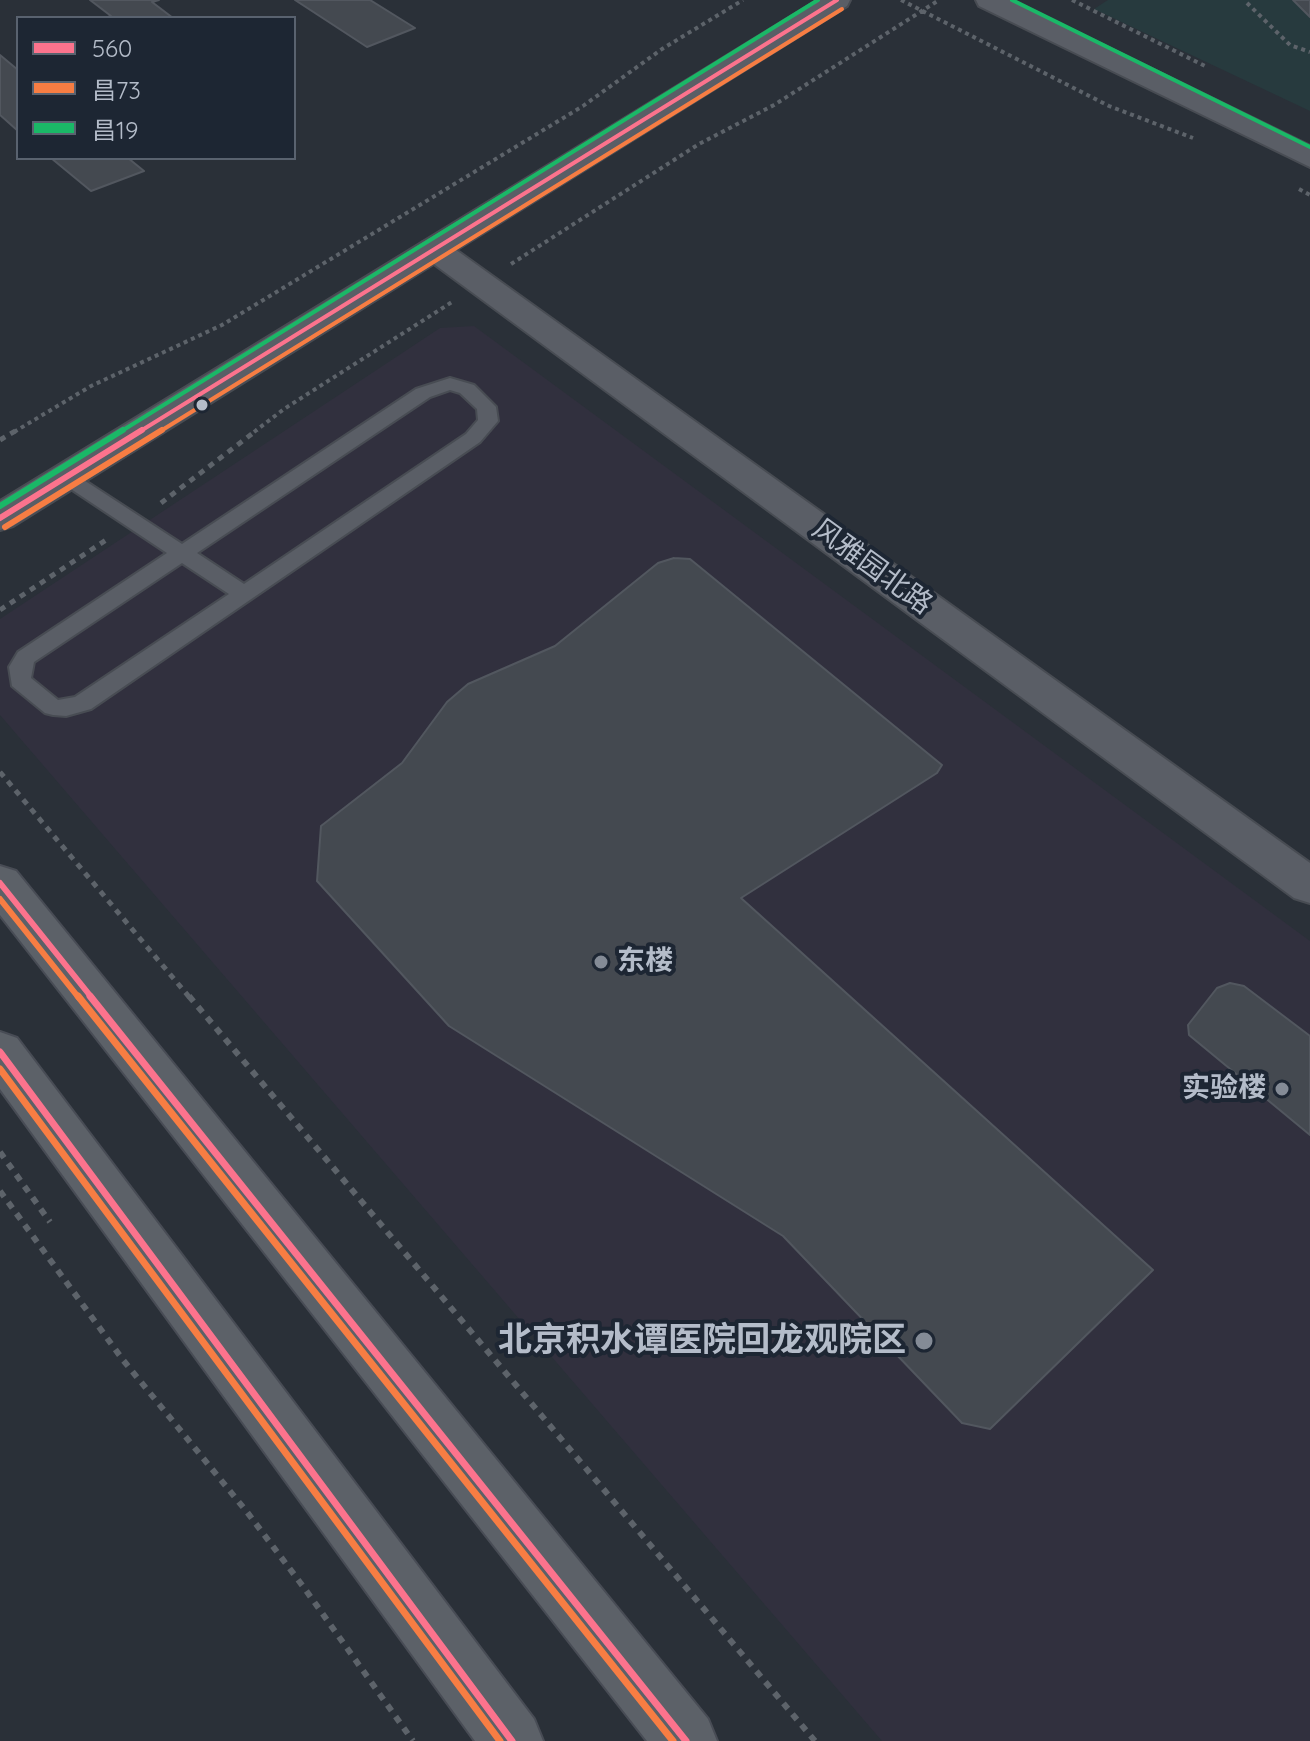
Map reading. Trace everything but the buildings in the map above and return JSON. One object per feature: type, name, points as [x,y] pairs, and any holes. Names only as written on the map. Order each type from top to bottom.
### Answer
[{"type":"main road","points":[[0,883],[686,1741]]},
{"type":"main road","points":[[0,1052],[512,1741]]},
{"type":"street","points":[[0,518],[837,0]]},
{"type":"street","points":[[989,0],[1310,158]]},
{"type":"street","name":"风雅园北路","points":[[434,249],[1310,886]]},
{"type":"lane","points":[[459,386],[475,394],[486,407],[488,421],[473,438],[240,597],[75,707],[53,707],[24,686],[19,672],[26,657],[431,388],[459,386]]},
{"type":"lane","points":[[62,479],[240,597]]},
{"type":"path","points":[[0,440],[91,386],[222,325],[583,106],[662,49],[743,0]]},
{"type":"path","points":[[901,0],[1109,106],[1202,142]]},
{"type":"path","points":[[546,242],[699,144],[774,105],[939,0]]},
{"type":"path","points":[[1247,3],[1290,45],[1310,52]]},
{"type":"path","points":[[1297,188],[1310,195]]},
{"type":"path","points":[[0,610],[131,524],[284,409],[437,311]]},
{"type":"path","points":[[0,772],[815,1741]]},
{"type":"path","points":[[0,1152],[50,1222]]},
{"type":"path","points":[[0,1191],[123,1360],[247,1512],[305,1589],[413,1741]]},
{"type":"shaded area","name":"北京积水谭医院回龙观院区","points":[[474,326],[1310,941],[1310,1741],[882,1741],[0,715],[0,619],[440,328]]},
{"type":"green space","points":[[1108,0],[1310,0],[1310,111],[1094,9]]},
{"type":"transit line","name":"昌19","points":[[0,506],[818,0]]},
{"type":"transit line","name":"560","points":[[0,518],[837,0]]},
{"type":"transit line","name":"昌19","points":[[1012,0],[1310,147]]},
{"type":"transit line","name":"昌73","points":[[5,527],[842,9]]},
{"type":"transit line","name":"560","points":[[0,883],[686,1741]]},
{"type":"transit line","name":"昌73","points":[[0,899],[673,1741]]},
{"type":"transit line","name":"560","points":[[0,1052],[512,1741]]},
{"type":"transit line","name":"昌73","points":[[0,1069],[500,1741]]},
{"type":"place","name":"东楼","points":[[601,962]]},
{"type":"place","name":"实验楼","points":[[1282,1089]]},
{"type":"place","name":"北京积水谭医院回龙观院区","points":[[924,1341]]}]
